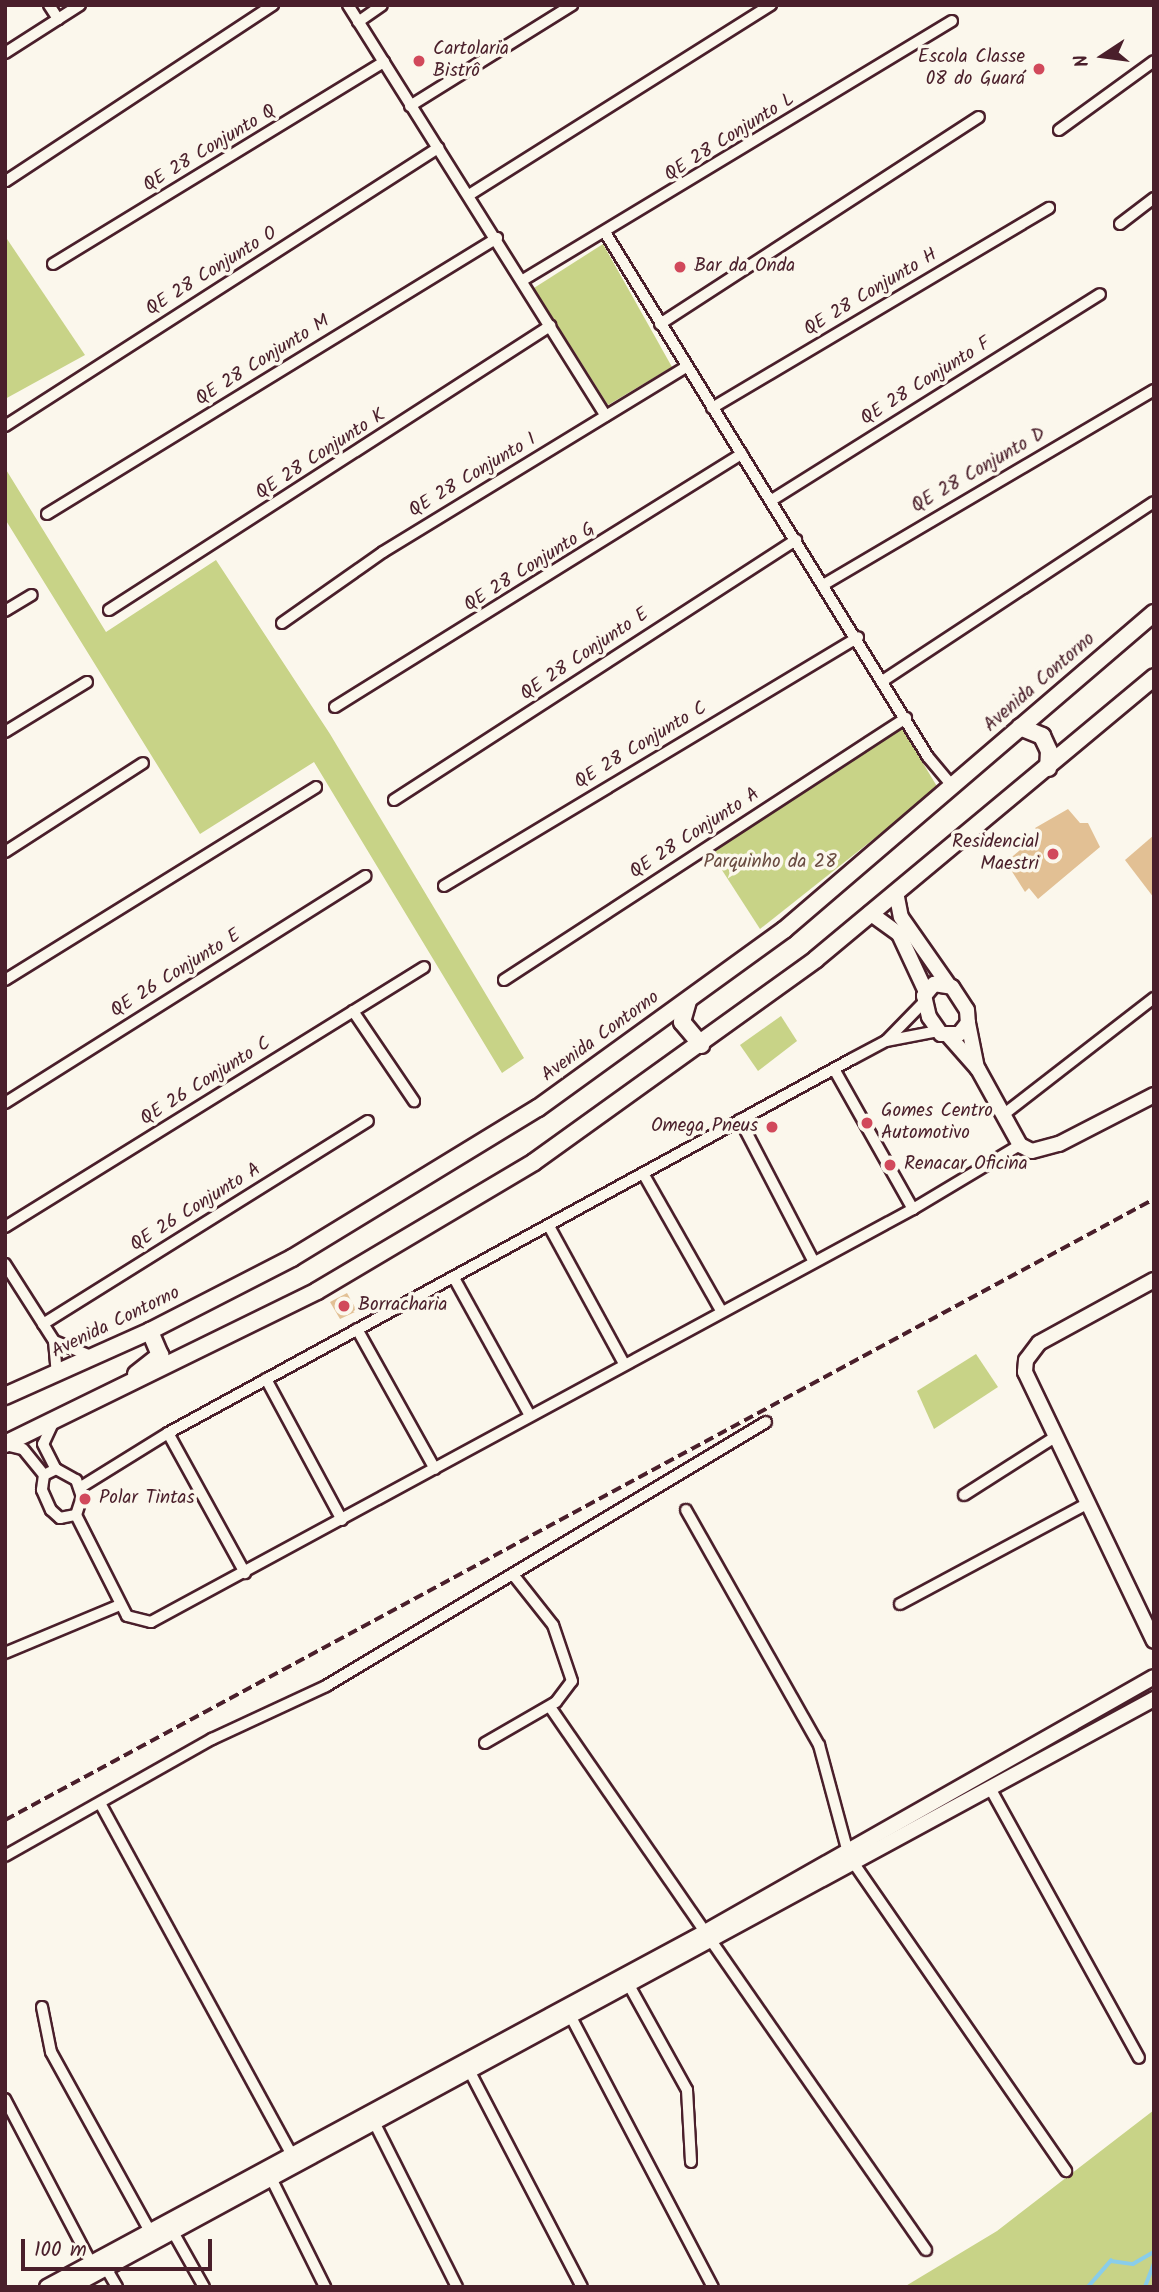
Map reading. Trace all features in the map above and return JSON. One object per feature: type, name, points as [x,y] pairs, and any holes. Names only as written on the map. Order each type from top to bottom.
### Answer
[{"type":"main road","name":"Avenida Contorno","points":[[5,1396],[150,1331],[292,1258],[485,1143],[688,1001],[795,921],[1154,613]]},
{"type":"main road","points":[[5,1445],[124,1390],[399,1246],[534,1161],[701,1045],[870,913],[1048,768],[1154,677]]},
{"type":"main road","points":[[1020,727],[1042,736],[1049,751],[1048,768]]},
{"type":"main road","points":[[688,1001],[682,1022],[701,1045]]},
{"type":"main road","points":[[124,1390],[160,1355],[150,1331]]},
{"type":"street","points":[[49,5],[58,19]]},
{"type":"street","points":[[5,52],[80,5]]},
{"type":"street","points":[[6,181],[273,5]]},
{"type":"street","points":[[348,5],[410,106],[498,238],[606,416]]},
{"type":"street","points":[[358,22],[382,5]]},
{"type":"street","points":[[410,106],[572,5]]},
{"type":"street","points":[[469,195],[771,5]]},
{"type":"street","name":"QE 28 Conjunto L","points":[[523,280],[606,234],[952,21]]},
{"type":"street","points":[[1059,130],[1154,61]]},
{"type":"street","name":"QE 28 Conjunto Q","points":[[53,264],[384,62]]},
{"type":"street","points":[[660,324],[979,117]]},
{"type":"street","name":"QE 28 Conjunto O","points":[[5,426],[438,148]]},
{"type":"street","points":[[1120,224],[1154,198]]},
{"type":"street","name":"QE 28 Conjunto H","points":[[712,408],[1049,208]]},
{"type":"street","points":[[606,234],[906,718],[953,787]]},
{"type":"street","name":"QE 28 Conjunto M","points":[[47,514],[498,238]]},
{"type":"street","name":"QE 28 Conjunto F","points":[[772,500],[1100,294]]},
{"type":"street","name":"QE 28 Conjunto K","points":[[109,610],[550,326]]},
{"type":"street","name":"QE 28 Conjunto I","points":[[282,623],[383,552],[686,367]]},
{"type":"street","name":"QE 28 Conjunto D","points":[[823,585],[1154,390]]},
{"type":"street","name":"QE 28 Conjunto G","points":[[335,707],[742,454]]},
{"type":"street","points":[[884,680],[1154,502]]},
{"type":"street","name":"QE 28 Conjunto E","points":[[394,800],[796,540]]},
{"type":"street","points":[[5,611],[32,595]]},
{"type":"street","name":"QE 28 Conjunto C","points":[[444,886],[858,637]]},
{"type":"street","points":[[5,732],[87,682]]},
{"type":"street","name":"QE 28 Conjunto A","points":[[504,980],[906,718]]},
{"type":"street","points":[[5,852],[143,763]]},
{"type":"street","points":[[5,980],[316,787]]},
{"type":"street","name":"QE 26 Conjunto E","points":[[5,1103],[365,876]]},
{"type":"street","points":[[895,892],[901,917],[962,1000],[978,1069]]},
{"type":"street","points":[[870,913],[899,933],[943,1033],[978,1069],[1020,1145]]},
{"type":"street","name":"QE 26 Conjunto C","points":[[5,1227],[424,967]]},
{"type":"street","points":[[81,1487],[168,1433],[550,1227],[886,1041],[934,984],[948,984]]},
{"type":"street","points":[[1003,1115],[1154,998]]},
{"type":"street","points":[[354,1012],[414,1101]]},
{"type":"street","points":[[886,1041],[943,1033],[968,1024]]},
{"type":"street","points":[[834,1069],[913,1209]]},
{"type":"street","points":[[44,1475],[57,1469],[71,1473],[81,1487],[76,1515],[120,1605],[139,1622],[151,1622],[435,1469],[720,1309],[913,1209],[1020,1145],[1045,1150],[1154,1095]]},
{"type":"street","points":[[740,1120],[813,1259]]},
{"type":"street","name":"QE 26 Conjunto A","points":[[43,1324],[368,1121]]},
{"type":"street","points":[[644,1175],[720,1309]]},
{"type":"street","points":[[550,1227],[624,1364]]},
{"type":"street","points":[[5,1264],[54,1341],[57,1374]]},
{"type":"street","points":[[454,1279],[529,1414]]},
{"type":"street","points":[[1154,1279],[1031,1351],[1026,1372],[1154,1641]]},
{"type":"street","points":[[5,1287],[16,1281]]},
{"type":"street","points":[[357,1329],[435,1469]]},
{"type":"street","points":[[54,1341],[93,1357]]},
{"type":"street","points":[[266,1379],[342,1520]]},
{"type":"street","points":[[5,1856],[212,1739],[326,1686],[515,1577],[766,1422]]},
{"type":"street","points":[[53,1423],[43,1444],[57,1469]]},
{"type":"street","points":[[168,1433],[245,1573]]},
{"type":"street","points":[[964,1495],[1055,1437]]},
{"type":"street","points":[[5,1445],[23,1449],[44,1475],[42,1490],[51,1510],[60,1518],[76,1515]]},
{"type":"street","points":[[900,1604],[1088,1503]]},
{"type":"street","points":[[687,1510],[824,1755],[846,1849]]},
{"type":"street","points":[[485,1742],[550,1706],[570,1686],[568,1661],[539,1600],[515,1577]]},
{"type":"street","points":[[1134,1598],[1154,1619]]},
{"type":"street","points":[[5,1653],[120,1605]]},
{"type":"street","points":[[709,1937],[846,1849],[1154,1677]]},
{"type":"street","points":[[71,2287],[150,2231],[709,1937],[855,1865],[989,1788],[1154,1699]]},
{"type":"street","points":[[550,1706],[926,2250]]},
{"type":"street","points":[[989,1788],[1139,2058]]},
{"type":"street","points":[[100,1803],[292,2155]]},
{"type":"street","points":[[855,1865],[1066,2171]]},
{"type":"street","points":[[47,2287],[173,2232],[570,2017],[626,1981]]},
{"type":"street","points":[[626,1981],[687,2090],[691,2162]]},
{"type":"street","points":[[42,2007],[55,2061],[150,2231]]},
{"type":"street","points":[[570,2017],[713,2287]]},
{"type":"street","points":[[470,2072],[582,2287]]},
{"type":"street","points":[[5,2099],[99,2265],[117,2287]]},
{"type":"street","points":[[375,2124],[457,2287]]},
{"type":"street","points":[[271,2178],[325,2287]]},
{"type":"street","points":[[173,2232],[204,2287]]},
{"type":"green space","points":[[5,236],[85,355],[5,399]]},
{"type":"green space","points":[[603,244],[672,367],[608,405],[534,288]]},
{"type":"green space","points":[[5,468],[106,632],[216,560],[330,734],[524,1058],[502,1073],[314,762],[200,834],[5,519]]},
{"type":"green space","name":"Parquinho da 28","points":[[901,727],[938,788],[760,929],[709,850]]},
{"type":"green space","points":[[781,1016],[797,1041],[758,1071],[740,1045]]},
{"type":"green space","points":[[976,1354],[998,1387],[934,1429],[917,1391]]},
{"type":"green space","points":[[1154,2110],[1154,2287],[904,2287],[997,2231]]},
{"type":"building","name":"Residencial Maestri","points":[[1068,809],[1080,823],[1088,823],[1100,847],[1038,899],[1029,888],[1025,892],[1006,862],[1040,833],[1035,828]]},
{"type":"building","points":[[1154,835],[1154,898],[1125,860]]},
{"type":"building","name":"Borracharia","points":[[347,1293],[357,1311],[340,1319],[330,1302]]},
{"type":"waterway","points":[[1088,2287],[1111,2261],[1133,2264],[1154,2252]]},
{"type":"waterway","points":[[1145,2287],[1154,2264]]},
{"type":"railway","points":[[5,1820],[1154,1199]]},
{"type":"place","name":"Cartolaria Bistrô","points":[[419,61]]},
{"type":"place","name":"Escola Classe 08 do Guará","points":[[1039,69]]},
{"type":"place","name":"Bar da Onda","points":[[680,267]]},
{"type":"place","name":"Residencial Maestri","points":[[1053,854]]},
{"type":"place","name":"Gomes Centro Automotivo","points":[[867,1123]]},
{"type":"place","name":"Omega Pneus","points":[[772,1127]]},
{"type":"place","name":"Renacar Oficina","points":[[890,1165]]},
{"type":"place","name":"Borracharia","points":[[344,1306]]},
{"type":"place","name":"Polar Tintas","points":[[85,1499]]}]
